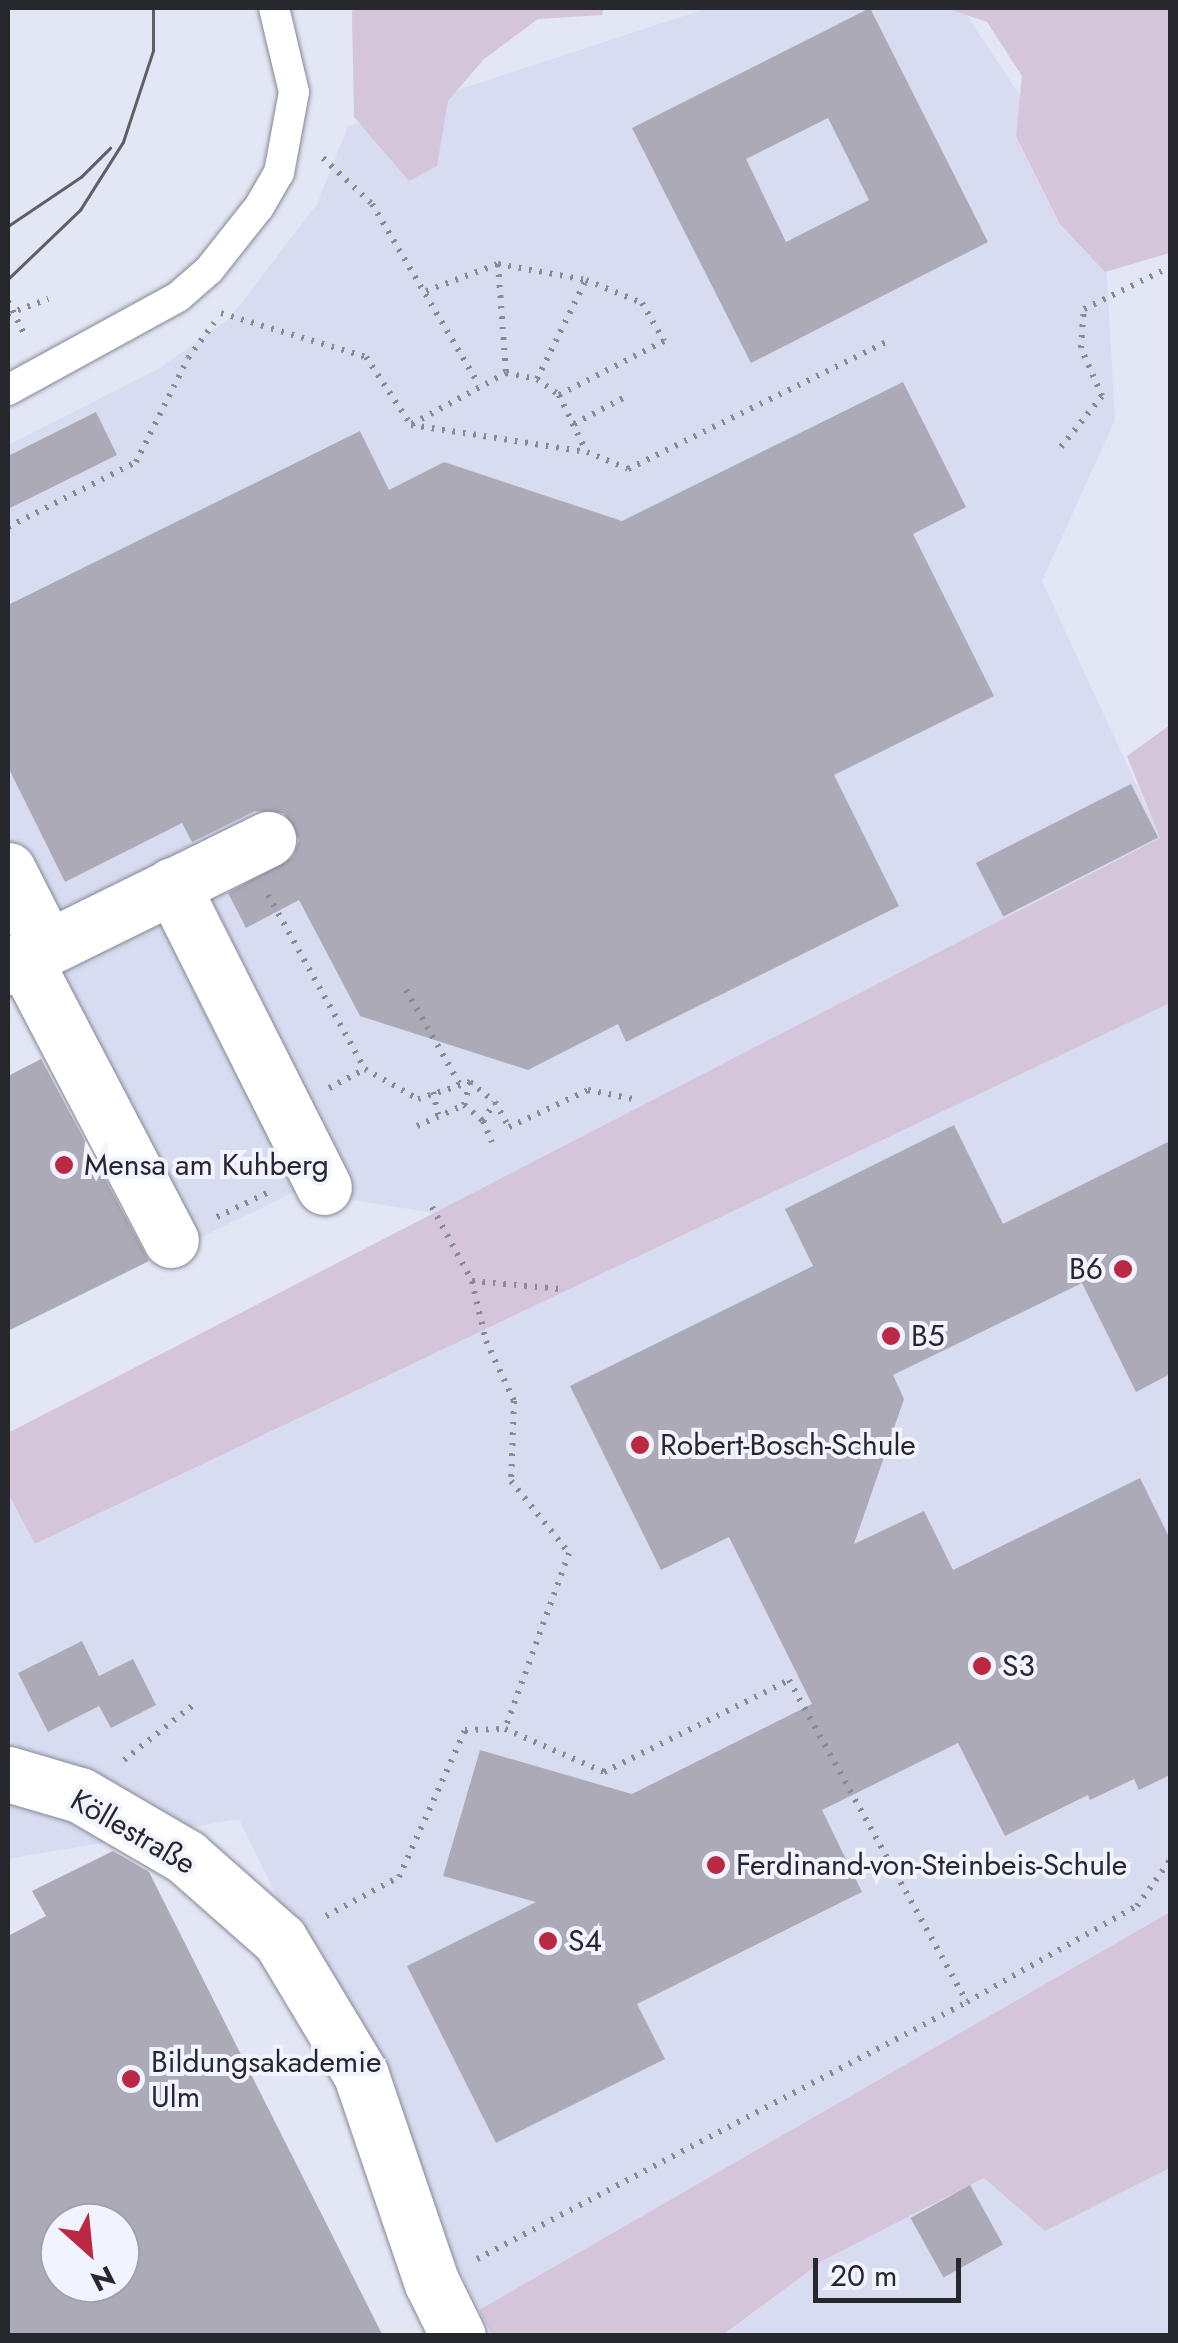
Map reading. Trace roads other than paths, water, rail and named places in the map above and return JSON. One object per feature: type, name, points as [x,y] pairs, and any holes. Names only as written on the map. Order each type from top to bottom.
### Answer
[{"type":"street","points":[[26,958],[268,839]]},
{"type":"street","points":[[8,870],[26,958],[171,1240]]},
{"type":"street","points":[[172,886],[324,1186]]},
{"type":"street","name":"Köllestraße","points":[[8,1774],[80,1794],[186,1857],[280,1940],[361,2075],[432,2283],[458,2336]]},
{"type":"lane","points":[[8,390],[178,298],[209,270],[259,207],[279,173],[294,92],[274,8]]},
{"type":"tram line","points":[[8,279],[80,210],[123,142],[153,51],[153,8]]},
{"type":"tram line","points":[[8,226],[81,177],[110,148]]},
{"type":"place","name":"Mensa am Kuhberg","points":[[64,1165]]},
{"type":"place","name":"B6","points":[[1123,1269]]},
{"type":"place","name":"B5","points":[[891,1336]]},
{"type":"place","name":"Robert-Bosch-Schule","points":[[640,1445]]},
{"type":"place","name":"S3","points":[[982,1666]]},
{"type":"place","name":"Ferdinand-von-Steinbeis-Schule","points":[[716,1865]]},
{"type":"place","name":"S4","points":[[548,1941]]},
{"type":"place","name":"Bildungsakademie Ulm","points":[[131,2079]]}]
